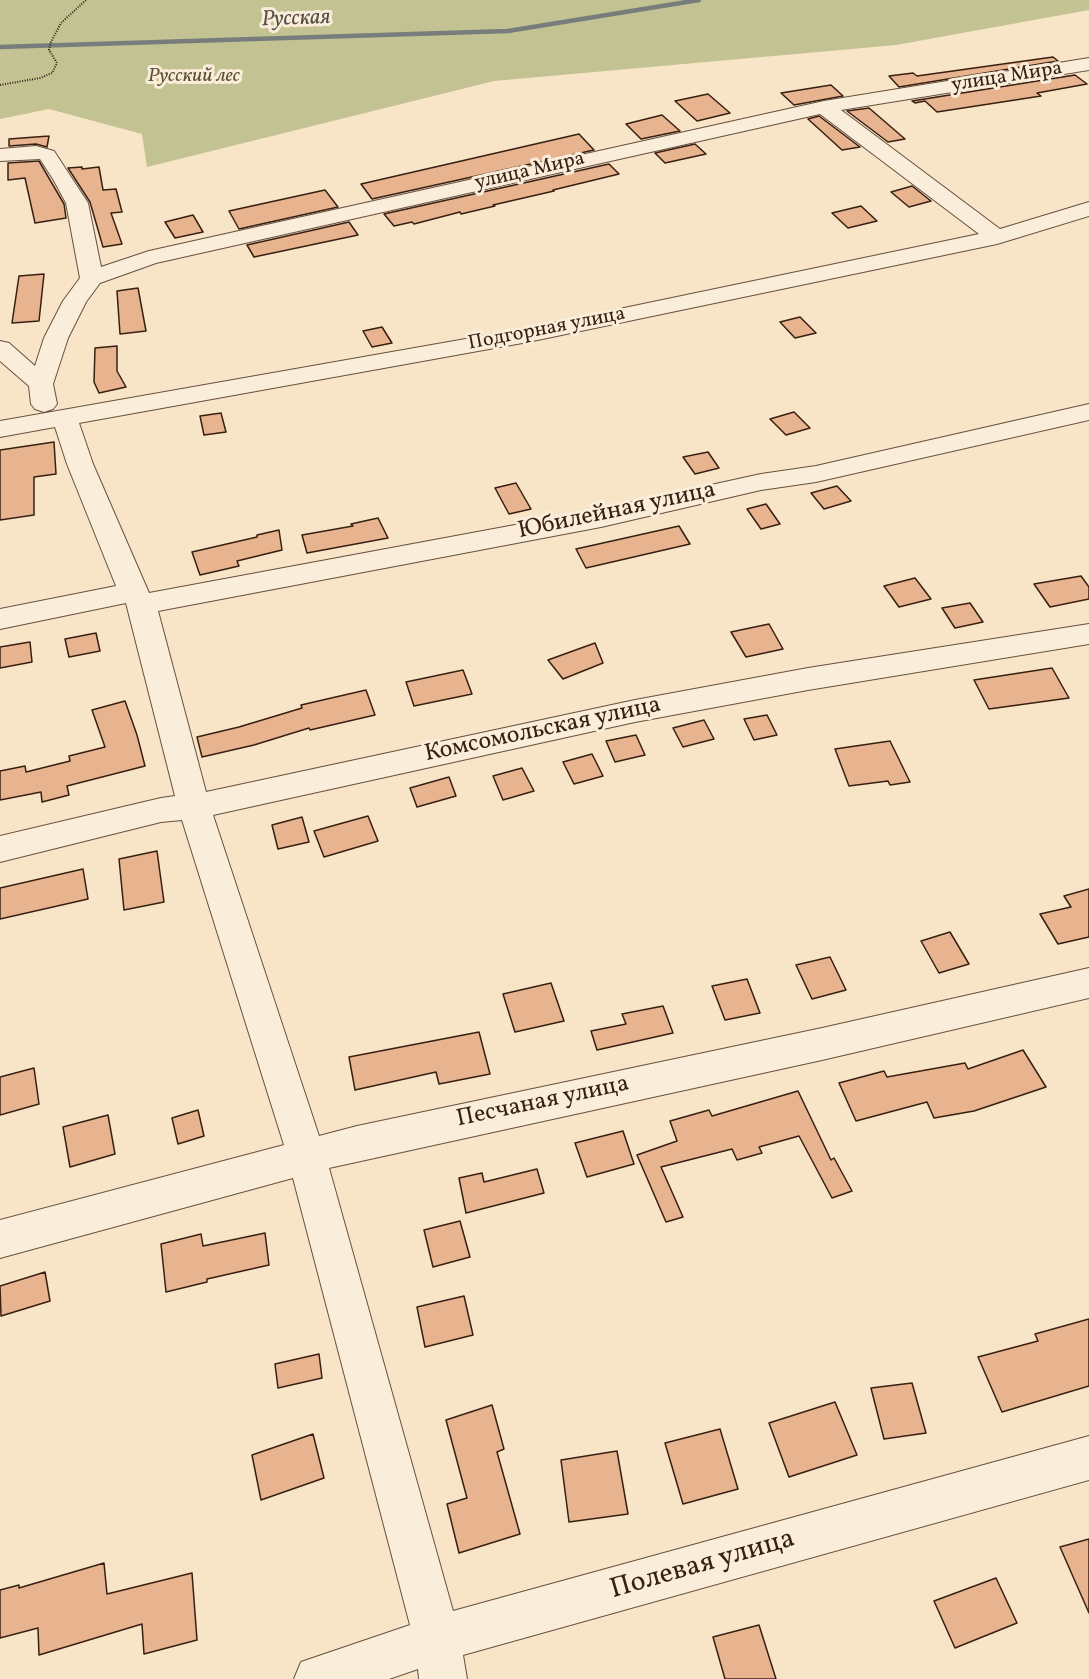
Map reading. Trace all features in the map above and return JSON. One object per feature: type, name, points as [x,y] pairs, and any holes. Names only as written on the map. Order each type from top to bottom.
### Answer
[{"type":"street","name":"улица Мира","points":[[92,278],[149,258],[824,107],[1089,64]]},
{"type":"street","points":[[824,107],[997,237]]},
{"type":"street","points":[[0,155],[36,152],[46,155],[64,179],[77,203],[92,278],[75,301],[23,342]]},
{"type":"street","name":"Подгорная улица","points":[[0,429],[528,335],[997,237],[1089,209]]},
{"type":"street","points":[[23,342],[56,419],[80,464],[138,598],[194,807],[307,1158],[440,1659]]},
{"type":"street","points":[[23,342],[41,384]]},
{"type":"street","name":"Юбилейная улица","points":[[0,619],[138,598],[601,518],[729,488],[816,474],[1089,412]]},
{"type":"street","name":"Комсомольская улица","points":[[0,849],[161,810],[194,807],[635,711],[808,679],[1089,634]]},
{"type":"street","name":"Песчаная улица","points":[[0,1239],[357,1143],[811,1046],[1089,982]]},
{"type":"street","name":"Полевая улица","points":[[318,1679],[440,1659],[1089,1458]]},
{"type":"path","points":[[0,84],[40,78],[52,73],[57,63],[49,50],[51,42],[61,23],[86,0]]},
{"type":"green space","name":"Русский лес","points":[[0,0],[1089,0],[1089,10],[896,45],[494,81],[147,167],[142,134],[49,109],[0,119]]},
{"type":"building","points":[[1053,57],[1058,61],[899,87],[889,76],[913,73],[917,76]]},
{"type":"building","points":[[1075,75],[1087,84],[1037,93],[1041,96],[937,112],[925,101],[915,103],[912,101]]},
{"type":"building","points":[[831,85],[843,96],[794,105],[781,93]]},
{"type":"building","points":[[708,94],[730,113],[697,121],[675,101]]},
{"type":"building","points":[[869,108],[905,139],[888,142],[847,111]]},
{"type":"building","points":[[662,115],[680,131],[641,139],[626,124]]},
{"type":"building","points":[[819,116],[860,147],[842,150],[808,119]]},
{"type":"building","points":[[579,134],[594,150],[372,199],[361,184]]},
{"type":"building","points":[[49,136],[47,147],[36,144],[9,146],[9,139]]},
{"type":"building","points":[[695,144],[706,154],[665,163],[655,153]]},
{"type":"building","points":[[39,161],[64,204],[66,218],[35,223],[25,178],[8,180],[8,163]]},
{"type":"building","points":[[609,164],[619,174],[461,214],[460,212],[414,224],[412,222],[394,226],[384,214]]},
{"type":"building","points":[[82,167],[82,169],[99,167],[103,190],[116,189],[122,212],[111,213],[122,244],[103,247],[90,202],[68,168]]},
{"type":"building","points":[[912,186],[931,201],[909,207],[891,192]]},
{"type":"building","points":[[325,190],[338,207],[239,229],[229,211]]},
{"type":"building","points":[[861,206],[877,221],[848,228],[832,213]]},
{"type":"building","points":[[193,215],[203,232],[175,238],[165,222]]},
{"type":"building","points":[[349,222],[358,235],[254,257],[247,245]]},
{"type":"building","points":[[44,274],[39,321],[12,323],[19,276]]},
{"type":"building","points":[[138,288],[146,331],[120,334],[117,291]]},
{"type":"building","points":[[800,317],[816,333],[795,338],[780,322]]},
{"type":"building","points":[[382,327],[392,343],[372,347],[363,331]]},
{"type":"building","points":[[117,346],[117,371],[126,387],[99,393],[94,382],[95,348]]},
{"type":"building","points":[[794,412],[810,428],[786,435],[770,419]]},
{"type":"building","points":[[221,413],[226,432],[204,435],[200,416]]},
{"type":"building","points":[[54,442],[56,474],[34,477],[34,515],[0,520],[0,450]]},
{"type":"building","points":[[708,452],[719,468],[695,474],[683,457]]},
{"type":"building","points":[[516,483],[531,509],[509,514],[495,488]]},
{"type":"building","points":[[837,486],[851,501],[824,509],[811,493]]},
{"type":"building","points":[[766,504],[780,524],[761,529],[747,509]]},
{"type":"building","points":[[378,518],[388,538],[307,553],[302,535],[353,526],[351,524]]},
{"type":"building","points":[[679,526],[690,544],[586,568],[576,549]]},
{"type":"building","points":[[279,530],[282,550],[237,561],[239,566],[200,575],[192,552]]},
{"type":"building","points":[[1081,576],[1089,587],[1089,599],[1050,607],[1034,584]]},
{"type":"building","points":[[915,578],[931,599],[899,607],[884,586]]},
{"type":"building","points":[[970,603],[983,622],[955,628],[942,608]]},
{"type":"building","points":[[769,624],[783,649],[746,657],[731,632]]},
{"type":"building","points":[[96,633],[100,651],[69,657],[65,639]]},
{"type":"building","points":[[30,642],[32,662],[0,668],[0,647]]},
{"type":"building","points":[[595,643],[603,663],[563,679],[548,660]]},
{"type":"building","points":[[1052,668],[1069,698],[989,709],[974,680]]},
{"type":"building","points":[[463,670],[472,694],[414,706],[406,682]]},
{"type":"building","points":[[366,690],[375,715],[310,730],[309,728],[254,745],[202,757],[197,737],[302,708],[301,705]]},
{"type":"building","points":[[125,701],[145,766],[67,786],[69,795],[42,802],[41,792],[0,800],[0,771],[25,766],[26,772],[70,761],[69,756],[105,747],[92,710]]},
{"type":"building","points":[[767,715],[777,735],[754,740],[744,719]]},
{"type":"building","points":[[704,720],[714,739],[683,747],[673,728]]},
{"type":"building","points":[[636,735],[645,755],[615,762],[606,741]]},
{"type":"building","points":[[890,741],[910,782],[890,785],[888,781],[849,786],[835,749]]},
{"type":"building","points":[[592,754],[603,776],[574,784],[563,762]]},
{"type":"building","points":[[522,768],[534,791],[503,800],[493,776]]},
{"type":"building","points":[[449,777],[456,796],[417,807],[410,788]]},
{"type":"building","points":[[368,816],[378,841],[324,857],[314,831]]},
{"type":"building","points":[[302,817],[309,842],[278,849],[272,825]]},
{"type":"building","points":[[157,851],[164,902],[124,910],[119,859]]},
{"type":"building","points":[[83,869],[88,899],[0,919],[0,888]]},
{"type":"building","points":[[1089,889],[1089,937],[1058,944],[1040,914],[1071,907],[1064,896]]},
{"type":"building","points":[[950,932],[969,964],[939,973],[921,941]]},
{"type":"building","points":[[830,957],[846,990],[812,999],[796,965]]},
{"type":"building","points":[[747,979],[760,1013],[725,1020],[712,986]]},
{"type":"building","points":[[551,983],[564,1021],[515,1032],[503,994]]},
{"type":"building","points":[[663,1006],[673,1033],[597,1050],[591,1031],[626,1024],[622,1014]]},
{"type":"building","points":[[479,1032],[490,1074],[439,1084],[436,1072],[355,1090],[349,1057]]},
{"type":"building","points":[[1023,1050],[1046,1087],[974,1111],[934,1118],[927,1102],[856,1121],[839,1083],[884,1071],[887,1077],[965,1063],[968,1069]]},
{"type":"building","points":[[34,1068],[39,1104],[0,1115],[0,1077]]},
{"type":"building","points":[[798,1091],[831,1160],[834,1158],[852,1191],[832,1198],[799,1136],[759,1147],[762,1153],[737,1160],[732,1149],[661,1167],[683,1217],[666,1222],[637,1155],[677,1141],[670,1121],[709,1110],[712,1116]]},
{"type":"building","points":[[198,1110],[204,1136],[178,1144],[172,1118]]},
{"type":"building","points":[[108,1115],[115,1154],[70,1167],[63,1127]]},
{"type":"building","points":[[623,1131],[634,1164],[587,1177],[575,1143]]},
{"type":"building","points":[[537,1169],[544,1193],[466,1213],[459,1178],[482,1173],[484,1182]]},
{"type":"building","points":[[460,1221],[470,1257],[433,1267],[424,1230]]},
{"type":"building","points":[[265,1233],[269,1265],[207,1279],[207,1282],[166,1292],[161,1244],[201,1234],[203,1246]]},
{"type":"building","points":[[45,1272],[50,1301],[1,1316],[0,1286]]},
{"type":"building","points":[[464,1296],[473,1335],[425,1347],[417,1307]]},
{"type":"building","points":[[1089,1319],[1089,1386],[1002,1412],[978,1357],[1038,1341],[1035,1334]]},
{"type":"building","points":[[319,1354],[322,1378],[278,1388],[275,1364]]},
{"type":"building","points":[[912,1383],[926,1433],[884,1439],[871,1388]]},
{"type":"building","points":[[835,1402],[857,1455],[789,1477],[769,1423]]},
{"type":"building","points":[[492,1405],[504,1449],[497,1452],[520,1534],[459,1553],[447,1504],[467,1498],[446,1420]]},
{"type":"building","points":[[720,1429],[738,1489],[683,1504],[665,1443]]},
{"type":"building","points":[[313,1434],[324,1478],[261,1500],[252,1455]]},
{"type":"building","points":[[617,1451],[628,1514],[569,1522],[561,1460]]},
{"type":"building","points":[[1089,1539],[1089,1613],[1060,1547]]},
{"type":"building","points":[[104,1563],[107,1594],[192,1573],[197,1640],[144,1654],[142,1624],[39,1655],[38,1628],[0,1638],[0,1590],[19,1585],[19,1588]]},
{"type":"building","points":[[996,1578],[1017,1623],[955,1648],[934,1601]]},
{"type":"building","points":[[759,1625],[776,1679],[725,1679],[713,1637]]},
{"type":"waterway","name":"Русская","points":[[0,47],[508,31],[699,0]]}]
